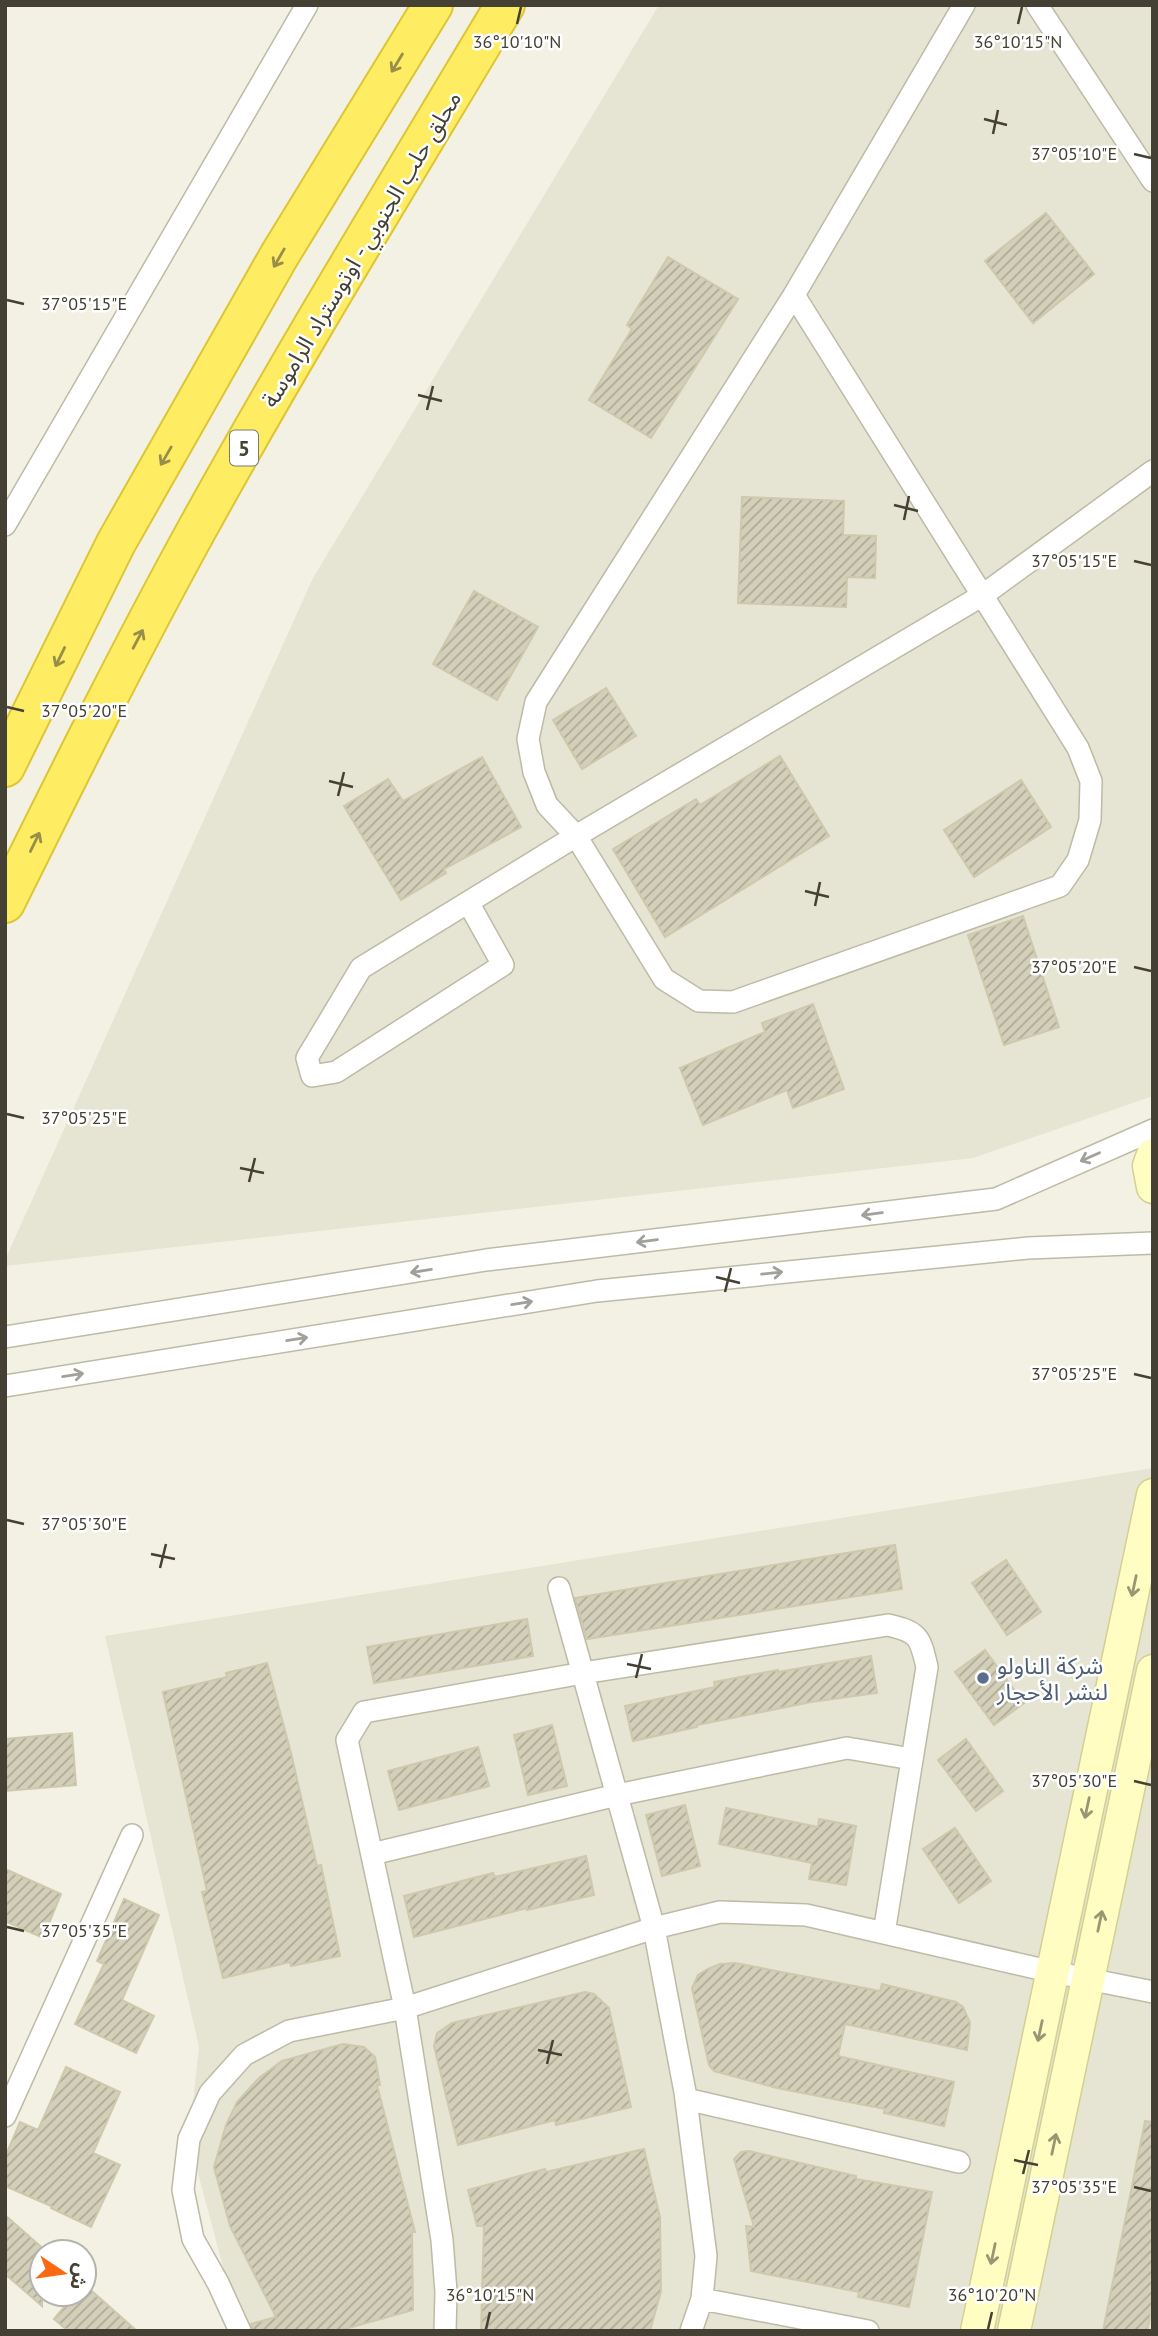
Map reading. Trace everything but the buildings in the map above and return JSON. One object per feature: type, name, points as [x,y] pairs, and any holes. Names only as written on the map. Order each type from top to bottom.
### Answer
[{"type":"highway","points":[[5,767],[123,531],[279,256],[433,5]]},
{"type":"highway","name":"محلق حلب الجنوبي - اوتوستراد الراموسة","points":[[5,903],[102,707],[197,530],[325,305],[505,5]]},
{"type":"street","points":[[5,526],[307,5]]},
{"type":"street","points":[[794,295],[1078,748],[1091,781],[1090,820],[1078,860],[1060,886],[733,1002],[699,1001],[664,979],[576,836],[547,805],[534,772],[528,739],[536,702],[794,295],[964,5]]},
{"type":"street","points":[[1037,5],[1153,181]]},
{"type":"street","points":[[469,904],[503,965],[335,1072],[312,1076],[307,1058],[361,968],[576,836],[983,595],[1153,471]]},
{"type":"street","points":[[5,1337],[486,1261],[996,1199],[1153,1130]]},
{"type":"street","points":[[1153,1155],[1149,1166],[1153,1187]]},
{"type":"street","points":[[5,1386],[597,1290],[1028,1248],[1153,1243]]},
{"type":"street","points":[[977,2331],[1153,1495]]},
{"type":"street","points":[[559,1588],[654,1928],[686,2099],[706,2256],[702,2299],[691,2331]]},
{"type":"street","points":[[445,2331],[446,2292],[442,2240],[405,2008],[347,1740],[364,1712],[583,1673],[888,1625],[910,1630],[922,1645],[927,1667],[884,1933]]},
{"type":"street","points":[[1014,2331],[1153,1671]]},
{"type":"street","points":[[372,1854],[617,1795],[846,1748],[912,1759]]},
{"type":"street","points":[[5,2116],[132,1835]]},
{"type":"street","points":[[240,2331],[218,2283],[193,2239],[183,2190],[189,2139],[210,2093],[244,2056],[289,2031],[405,2008],[654,1928],[720,1912],[806,1915],[1053,1972],[1153,1992]]},
{"type":"street","points":[[686,2099],[959,2162]]},
{"type":"street","points":[[702,2299],[867,2331]]},
{"type":"shaded area","points":[[659,5],[1153,5],[1153,1096],[973,1158],[5,1266],[5,1260],[313,578]]},
{"type":"shaded area","points":[[1153,1468],[1153,2331],[240,2331],[189,2139],[199,2047],[105,1636]]},
{"type":"place","name":"شركة الناولو لنشر الأحجار","points":[[983,1678]]}]
